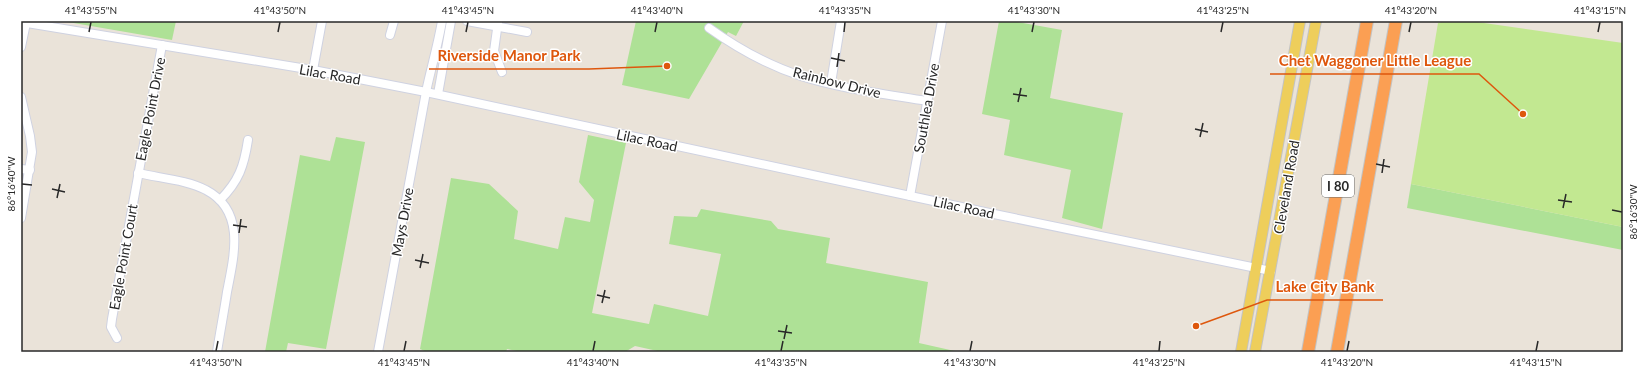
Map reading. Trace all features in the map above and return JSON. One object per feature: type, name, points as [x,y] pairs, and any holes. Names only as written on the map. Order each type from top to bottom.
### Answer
[{"type":"highway","name":"I 80","points":[[1308,352],[1368,21]]},
{"type":"highway","name":"I 80","points":[[1337,352],[1396,21]]},
{"type":"main road","name":"Cleveland Road","points":[[1241,352],[1300,21]]},
{"type":"main road","name":"Cleveland Road","points":[[1255,352],[1316,21]]},
{"type":"street","points":[[313,70],[322,21]]},
{"type":"street","points":[[390,35],[394,21]]},
{"type":"street","name":"Mays Drive","points":[[378,352],[426,92],[432,63],[438,48],[442,21]]},
{"type":"street","points":[[438,94],[451,21]]},
{"type":"street","points":[[466,21],[498,24],[527,32]]},
{"type":"street","points":[[830,83],[841,21]]},
{"type":"street","name":"Southlea Drive","points":[[910,196],[942,21]]},
{"type":"street","points":[[21,47],[24,23]]},
{"type":"street","name":"Lilac Road","points":[[24,23],[313,70],[438,94],[910,196],[1270,271]]},
{"type":"street","points":[[498,24],[494,51],[502,72]]},
{"type":"street","name":"Rainbow Drive","points":[[709,28],[741,50],[766,62],[800,75],[830,83],[927,101]]},
{"type":"street","name":"Eagle Point Drive","points":[[138,173],[162,45]]},
{"type":"street","points":[[21,97],[31,144],[32,158],[25,169],[21,218]]},
{"type":"street","points":[[220,200],[236,182],[241,171],[248,140]]},
{"type":"street","points":[[138,173],[195,185],[205,189],[220,200],[230,215],[234,229],[235,248],[217,352]]},
{"type":"street","name":"Eagle Point Court","points":[[118,338],[111,326],[138,173]]},
{"type":"green space","points":[[62,21],[176,21],[172,40]]},
{"type":"green space","points":[[636,21],[744,21],[736,36],[728,32],[689,99],[622,85]]},
{"type":"green space","points":[[999,21],[1012,21],[1062,30],[1050,98],[1123,113],[1102,229],[1062,218],[1071,170],[1004,155],[1010,120],[982,114]]},
{"type":"green space","points":[[1445,21],[1470,21],[1623,43],[1623,227],[1411,184],[1438,23]]},
{"type":"green space","points":[[588,135],[626,143],[592,313],[649,324],[654,304],[708,316],[721,254],[669,244],[674,216],[697,217],[701,209],[771,221],[778,229],[830,238],[826,263],[928,282],[919,343],[959,352],[662,352],[635,346],[625,352],[522,352],[507,349],[506,352],[427,352],[420,349],[451,178],[489,184],[518,211],[514,239],[558,249],[565,217],[590,222],[594,200],[579,182]]},
{"type":"green space","points":[[336,137],[365,142],[326,349],[288,343],[286,352],[265,352],[300,155],[330,161]]},
{"type":"green space","points":[[1411,184],[1623,227],[1623,250],[1407,208]]},
{"type":"place","name":"Riverside Manor Park","points":[[667,66]]},
{"type":"place","name":"Chet Waggoner Little League","points":[[1523,114]]},
{"type":"place","name":"Lake City Bank","points":[[1196,326]]}]
